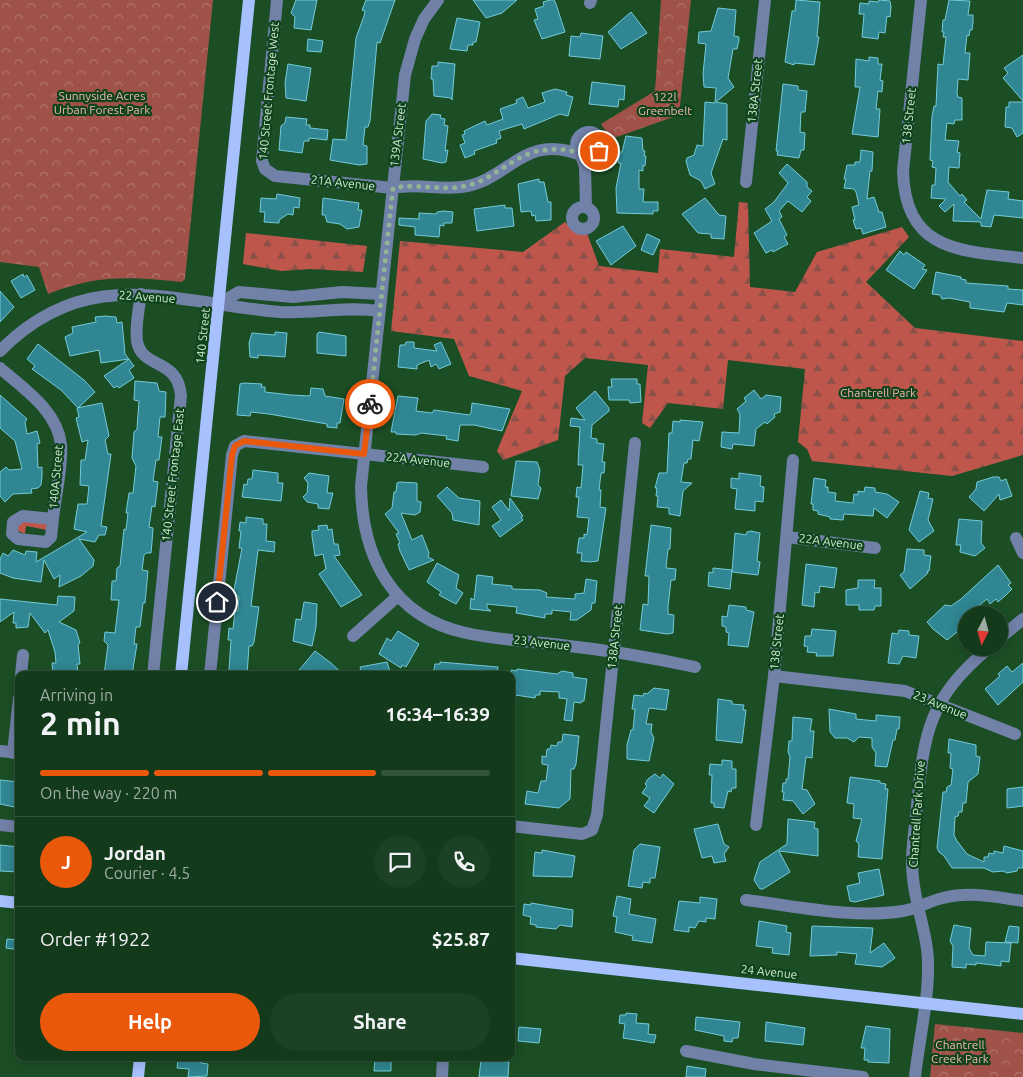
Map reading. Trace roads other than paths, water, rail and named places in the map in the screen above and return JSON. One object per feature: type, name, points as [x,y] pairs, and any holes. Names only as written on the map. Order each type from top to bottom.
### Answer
[{"type":"main road","name":"140 Street","points":[[181,671],[220,303],[249,0]]},
{"type":"main road","points":[[0,901],[15,903]]},
{"type":"main road","name":"24 Avenue","points":[[515,958],[1023,1014]]},
{"type":"main road","points":[[138,1077],[140,1061]]},
{"type":"street","name":"140 Street Frontage West","points":[[275,176],[265,169],[262,161],[277,0]]},
{"type":"street","name":"139A Street","points":[[398,596],[379,569],[366,538],[362,505],[364,454],[380,294],[407,62],[419,28],[438,0]]},
{"type":"street","name":"138A Street","points":[[746,182],[765,0]]},
{"type":"street","name":"138 Street","points":[[921,0],[903,171],[905,199],[920,227],[943,244],[956,249],[1023,258]]},
{"type":"street","name":"21A Avenue","points":[[275,176],[393,188],[408,185],[461,187],[476,184],[490,178],[515,160],[542,150],[568,150],[582,155],[585,167],[586,208]]},
{"type":"street","points":[[220,303],[239,292],[293,297],[342,292],[380,294]]},
{"type":"street","name":"22 Avenue","points":[[0,351],[24,328],[61,307],[102,295],[141,294],[293,313],[352,308],[379,311]]},
{"type":"street","name":"140 Street Frontage East","points":[[141,294],[138,343],[142,352],[149,360],[168,369],[176,376],[181,396],[153,671]]},
{"type":"street","points":[[293,297],[293,313]]},
{"type":"street","name":"140A Street","points":[[0,368],[40,403],[54,422],[61,446],[53,519]]},
{"type":"street","name":"22A Avenue","points":[[210,671],[232,455],[235,446],[244,441],[483,467]]},
{"type":"street","name":"138A Street","points":[[515,826],[582,834],[592,830],[596,816],[635,443]]},
{"type":"street","name":"138 Street","points":[[756,824],[774,676],[793,460]]},
{"type":"street","name":"22A Avenue","points":[[787,537],[875,548]]},
{"type":"street","points":[[1016,538],[1023,553]]},
{"type":"street","points":[[353,636],[398,596]]},
{"type":"street","name":"23 Avenue","points":[[398,596],[421,614],[435,622],[466,633],[614,651],[696,667]]},
{"type":"street","points":[[1008,632],[1023,619]]},
{"type":"street","points":[[22,671],[24,655]]},
{"type":"street","name":"Chantrell Park Drive","points":[[915,1077],[927,985],[927,949],[913,878],[912,855],[922,750],[938,704],[950,685],[979,656]]},
{"type":"street","name":"23 Avenue","points":[[774,676],[905,691],[1015,734]]},
{"type":"street","points":[[10,752],[15,722]]},
{"type":"street","points":[[0,825],[15,827]]},
{"type":"street","points":[[746,900],[854,912],[903,911],[945,897],[962,895],[985,895],[1023,901]]},
{"type":"street","points":[[686,1051],[754,1064],[863,1077]]},
{"type":"street","points":[[442,1077],[443,1061]]},
{"type":"park label","name":"Sunnyside Acres Urban Forest Park","points":[[102,103]]},
{"type":"park label","name":"122l Greenbelt","points":[[665,104]]},
{"type":"park label","name":"Chantrell Park","points":[[878,393]]},
{"type":"park label","name":"Chantrell Creek Park","points":[[960,1052]]}]
